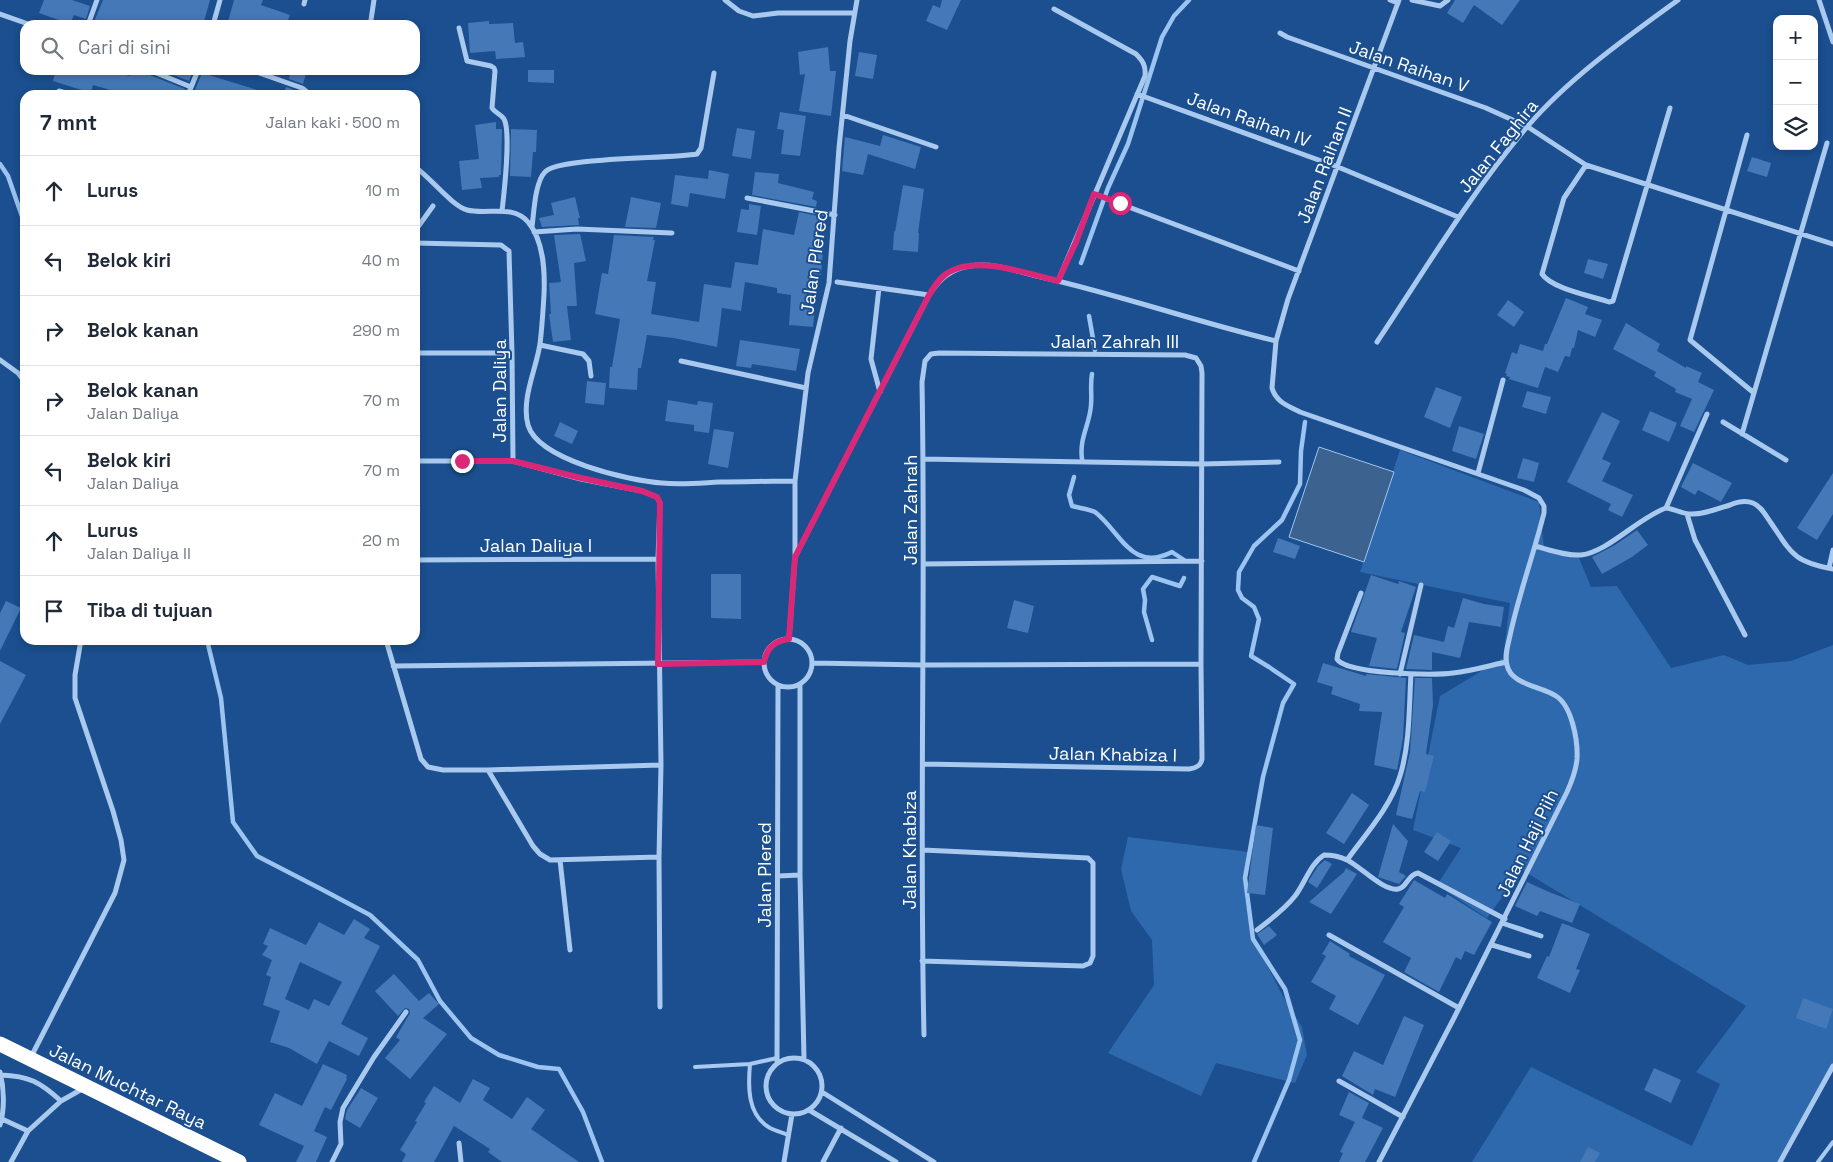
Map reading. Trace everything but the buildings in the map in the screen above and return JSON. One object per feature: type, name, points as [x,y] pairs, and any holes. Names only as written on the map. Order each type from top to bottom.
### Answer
[{"type":"highway","name":"Jalan Muchtar Raya","points":[[0,1044],[239,1162]]},
{"type":"street","points":[[90,20],[97,0]]},
{"type":"street","points":[[214,20],[220,0]]},
{"type":"street","points":[[371,20],[374,0]]},
{"type":"street","points":[[725,0],[739,12],[753,16],[796,12],[854,13]]},
{"type":"street","name":"Jalan Plered","points":[[789,639],[795,557],[794,481],[806,388],[829,283],[843,115],[857,0]]},
{"type":"street","points":[[1390,0],[1399,1]]},
{"type":"street","points":[[1412,0],[1440,6],[1448,0]]},
{"type":"street","name":"Jalan Faghira","points":[[1376,342],[1458,217],[1528,127],[1566,89],[1615,47],[1678,0]]},
{"type":"street","points":[[1819,0],[1833,42]]},
{"type":"street","name":"Jalan Raihan II","points":[[1399,1],[1288,299],[1276,341],[1272,388],[1274,395],[1279,401],[1300,412],[1478,473]]},
{"type":"street","points":[[1054,9],[1136,54],[1142,60],[1145,76],[1097,195],[1058,281]]},
{"type":"street","points":[[0,14],[20,21]]},
{"type":"street","points":[[459,28],[467,61],[491,66],[495,71],[492,108],[504,119],[506,136],[506,166],[502,211]]},
{"type":"street","name":"Jalan Raihan V","points":[[1280,33],[1486,108],[1528,127],[1586,165],[1833,244]]},
{"type":"street","points":[[533,230],[540,179],[546,170],[556,166],[577,163],[697,154],[701,148],[714,73]]},
{"type":"street","points":[[162,75],[191,86]]},
{"type":"street","points":[[190,90],[196,75]]},
{"type":"street","points":[[265,75],[304,90]]},
{"type":"street","name":"Jalan Raihan IV","points":[[1138,94],[1338,167],[1458,217]]},
{"type":"street","points":[[1586,165],[1564,198],[1542,274],[1548,280],[1563,287],[1609,302],[1613,301],[1670,108]]},
{"type":"street","points":[[843,115],[936,147]]},
{"type":"street","points":[[1747,135],[1690,340],[1754,393]]},
{"type":"street","points":[[1742,434],[1827,143]]},
{"type":"street","points":[[420,171],[453,202],[465,210],[480,212],[502,211],[517,214],[524,218],[533,230],[541,251],[544,271],[540,345],[527,403],[527,421],[528,427],[541,444],[583,465],[663,484],[794,481]]},
{"type":"street","points":[[1097,195],[1299,271]]},
{"type":"street","points":[[747,198],[835,215]]},
{"type":"street","points":[[420,224],[433,206]]},
{"type":"street","points":[[533,230],[587,229],[672,233]]},
{"type":"street","name":"Jalan Daliya","points":[[420,243],[500,245],[510,251],[513,461],[642,491],[657,497],[660,503],[658,559],[658,664],[661,765],[660,1007]]},
{"type":"street","points":[[795,557],[929,295],[948,272],[972,265],[991,266],[1058,281],[1276,341]]},
{"type":"street","points":[[837,282],[929,295]]},
{"type":"street","points":[[879,288],[871,359],[880,392]]},
{"type":"street","points":[[540,345],[584,354],[589,361],[591,376]]},
{"type":"street","points":[[420,353],[512,354]]},
{"type":"street","name":"Jalan Zahrah III","points":[[927,357],[931,354],[939,353],[1193,355],[1202,366],[1202,464]]},
{"type":"street","name":"Jalan Zahrah","points":[[923,664],[924,459],[922,371],[927,357]]},
{"type":"street","points":[[0,360],[20,376]]},
{"type":"street","points":[[681,361],[806,388]]},
{"type":"street","points":[[1361,593],[1338,653],[1339,662],[1369,670],[1400,674],[1452,674],[1506,662],[1506,651],[1515,614],[1535,546],[1544,506],[1534,494],[1478,473],[1503,380]]},
{"type":"street","points":[[1535,546],[1566,554],[1582,555],[1596,551],[1635,524],[1666,508],[1707,414]]},
{"type":"street","points":[[1723,422],[1786,460]]},
{"type":"street","points":[[924,459],[1202,464],[1279,462]]},
{"type":"street","points":[[420,461],[513,461]]},
{"type":"street","points":[[813,663],[1201,664],[1202,464]]},
{"type":"street","points":[[1666,508],[1687,514],[1703,513],[1738,502],[1754,503],[1768,517],[1788,547],[1797,557],[1805,562],[1831,568],[1833,550]]},
{"type":"street","points":[[1687,514],[1696,540],[1745,635]]},
{"type":"street","name":"Jalan Daliya I","points":[[420,560],[658,559]]},
{"type":"street","points":[[924,564],[1202,560]]},
{"type":"street","points":[[1400,674],[1421,585]]},
{"type":"street","points":[[789,639],[798,641],[806,647],[813,663],[811,673],[806,680],[800,685],[789,688],[778,686],[770,680],[765,672],[764,662],[766,653],[771,646],[780,640],[789,639]]},
{"type":"street","points":[[30,1059],[115,893],[124,860],[122,840],[75,698],[75,675],[80,645]]},
{"type":"street","points":[[387,645],[424,763],[437,769],[488,770],[661,765]]},
{"type":"street","points":[[393,666],[764,662]]},
{"type":"street","name":"Jalan Haji Piih","points":[[1380,1162],[1492,945],[1573,780],[1577,758],[1572,720],[1568,708],[1557,696],[1515,677],[1508,670],[1506,662]]},
{"type":"street","name":"Jalan Khabiza","points":[[923,664],[922,961],[924,1035]]},
{"type":"street","name":"Jalan Khabiza I","points":[[923,764],[1189,769],[1197,767],[1202,758],[1201,664]]},
{"type":"street","points":[[1347,860],[1390,798],[1400,776],[1406,741],[1411,674]]},
{"type":"street","points":[[800,685],[800,876],[804,1060]]},
{"type":"street","name":"Jalan Plered","points":[[777,1061],[778,686]]},
{"type":"street","points":[[488,770],[533,846],[540,854],[550,860],[660,857]]},
{"type":"street","points":[[922,961],[1083,966],[1090,963],[1093,956],[1093,863],[1088,858],[923,850]]},
{"type":"street","points":[[1257,930],[1287,906],[1318,859],[1324,855],[1329,855],[1347,860],[1384,886],[1394,890],[1401,888],[1410,876],[1418,873],[1503,921],[1541,936]]},
{"type":"street","points":[[560,860],[570,950]]},
{"type":"street","points":[[778,876],[800,876]]},
{"type":"street","points":[[1329,935],[1459,1008]]},
{"type":"street","points":[[1492,945],[1529,956]]},
{"type":"street","points":[[332,1162],[341,1144],[340,1122],[343,1108],[374,1057],[406,1012]]},
{"type":"street","points":[[794,1058],[804,1060],[813,1065],[819,1072],[822,1092],[817,1103],[809,1110],[792,1114],[782,1111],[773,1104],[767,1094],[766,1083],[777,1061],[794,1058]]},
{"type":"street","points":[[1780,1162],[1833,1066]]},
{"type":"street","points":[[28,1130],[1,1122],[3,1093],[0,1073],[30,1079],[61,1101]]},
{"type":"street","points":[[1339,1081],[1403,1117]]},
{"type":"street","points":[[11,1162],[28,1130],[61,1101],[86,1086]]},
{"type":"street","points":[[822,1092],[934,1162]]},
{"type":"street","points":[[809,1110],[896,1162]]},
{"type":"street","points":[[784,1162],[792,1114]]},
{"type":"street","points":[[823,1162],[841,1128]]},
{"type":"street","points":[[459,1143],[461,1162]]},
{"type":"lane","points":[[695,1066],[777,1061]]},
{"type":"lane","points":[[750,1064],[749,1095],[755,1112],[770,1128],[789,1135]]},
{"type":"lane","points":[[1818,1162],[1833,1142]]},
{"type":"shaded area","points":[[1319,447],[1394,472],[1364,562],[1289,537]]},
{"type":"shaded area","points":[[1400,450],[1539,502],[1544,547],[1577,553],[1591,587],[1617,586],[1671,668],[1724,655],[1748,665],[1791,661],[1833,645],[1833,1069],[1783,1162],[1472,1162],[1531,1067],[1692,1146],[1720,1084],[1696,1072],[1746,1006],[1522,870],[1487,918],[1437,885],[1461,848],[1413,830],[1440,696],[1503,658],[1510,603],[1360,572]]},
{"type":"shaded area","points":[[1128,837],[1249,852],[1245,897],[1252,937],[1283,996],[1302,1027],[1307,1055],[1295,1083],[1216,1063],[1201,1096],[1108,1053],[1154,985],[1152,940],[1131,911],[1121,869]]},
{"type":"waterway","points":[[1081,263],[1108,188],[1128,144],[1162,37],[1174,16],[1189,0]]},
{"type":"waterway","points":[[0,164],[8,176],[20,211]]},
{"type":"waterway","points":[[1089,316],[1095,350]]},
{"type":"waterway","points":[[1082,459],[1083,438],[1090,412],[1092,374]]},
{"type":"waterway","points":[[1254,1162],[1289,1080],[1300,1040],[1285,989],[1253,939],[1245,878],[1263,777],[1283,703],[1294,684],[1251,656],[1259,619],[1254,607],[1242,598],[1238,590],[1239,572],[1254,546],[1282,520],[1300,484],[1301,451],[1305,422]]},
{"type":"waterway","points":[[1074,477],[1069,495],[1072,506],[1095,512],[1136,554],[1146,557],[1158,557],[1172,552],[1184,560]]},
{"type":"waterway","points":[[1152,640],[1144,612],[1145,600],[1143,589],[1152,577],[1180,586],[1184,578]]},
{"type":"waterway","points":[[208,645],[221,698],[233,822],[257,856],[370,915],[418,960],[440,1001],[471,1038],[499,1055],[538,1067],[559,1069],[583,1112],[602,1162]]},
{"type":"route","points":[[462,461],[513,461],[605,484],[642,491],[657,497],[660,503],[658,664],[764,662],[766,653],[771,646],[780,640],[789,639],[795,557],[929,295],[938,282],[948,272],[972,265],[991,266],[1058,281],[1076,242],[1094,194],[1120,203]]}]
